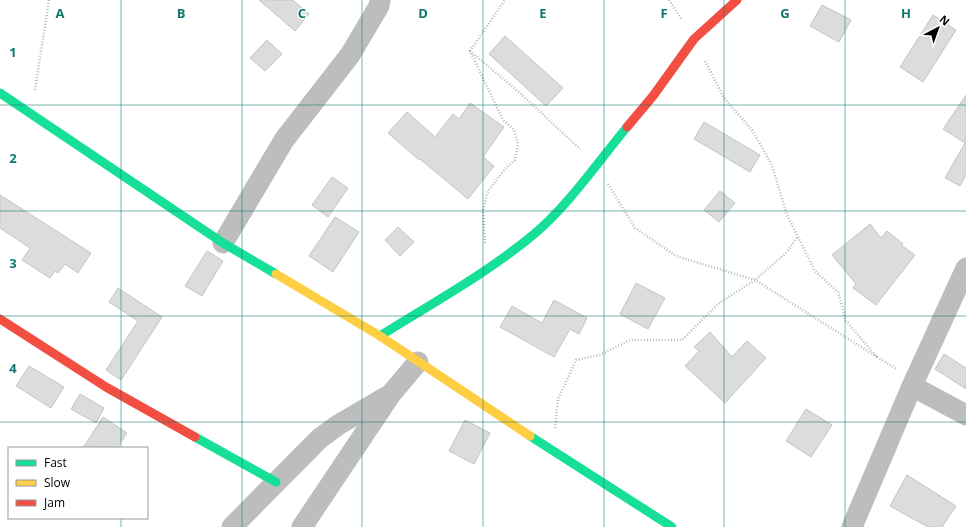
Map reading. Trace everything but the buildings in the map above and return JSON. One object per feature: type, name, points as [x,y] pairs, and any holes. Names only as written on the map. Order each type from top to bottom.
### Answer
[{"type":"street","points":[[223,243],[284,140],[350,55],[379,6],[380,0]]},
{"type":"street","points":[[380,336],[482,272],[533,235],[555,214],[653,96],[694,39],[736,0]]},
{"type":"street","points":[[0,94],[223,243],[380,336],[553,452],[672,527]]},
{"type":"street","points":[[852,527],[912,386],[966,268]]},
{"type":"street","points":[[0,319],[106,387],[276,482]]},
{"type":"street","points":[[302,527],[391,394],[418,362]]},
{"type":"street","points":[[912,386],[966,415]]},
{"type":"street","points":[[232,527],[319,439],[338,425],[391,394]]},
{"type":"path","points":[[31,114],[49,0]]},
{"type":"path","points":[[470,51],[505,0]]},
{"type":"path","points":[[694,39],[724,98],[752,130],[772,165],[788,215],[815,271],[838,292],[846,321],[876,357]]},
{"type":"path","points":[[470,51],[520,93],[596,164],[635,228],[676,256],[755,280],[907,375],[912,386]]},
{"type":"path","points":[[470,51],[504,120],[514,130],[518,144],[515,160],[505,169],[488,191],[484,210],[485,236],[482,272]]},
{"type":"path","points":[[553,452],[558,398],[576,360],[600,355],[630,340],[682,340],[718,304],[755,280],[787,252],[798,236]]},
{"type":"traffic: fast","points":[[0,93],[223,243],[276,274]]},
{"type":"traffic: fast","points":[[380,336],[477,276],[533,235],[546,224],[570,198],[627,127]]},
{"type":"traffic: fast","points":[[530,436],[672,527]]},
{"type":"traffic: fast","points":[[195,437],[276,482]]},
{"type":"traffic: slow","points":[[276,274],[380,336],[530,436]]},
{"type":"traffic: jam","points":[[627,127],[653,96],[694,39],[737,0]]},
{"type":"traffic: jam","points":[[0,319],[106,387],[195,437]]}]
